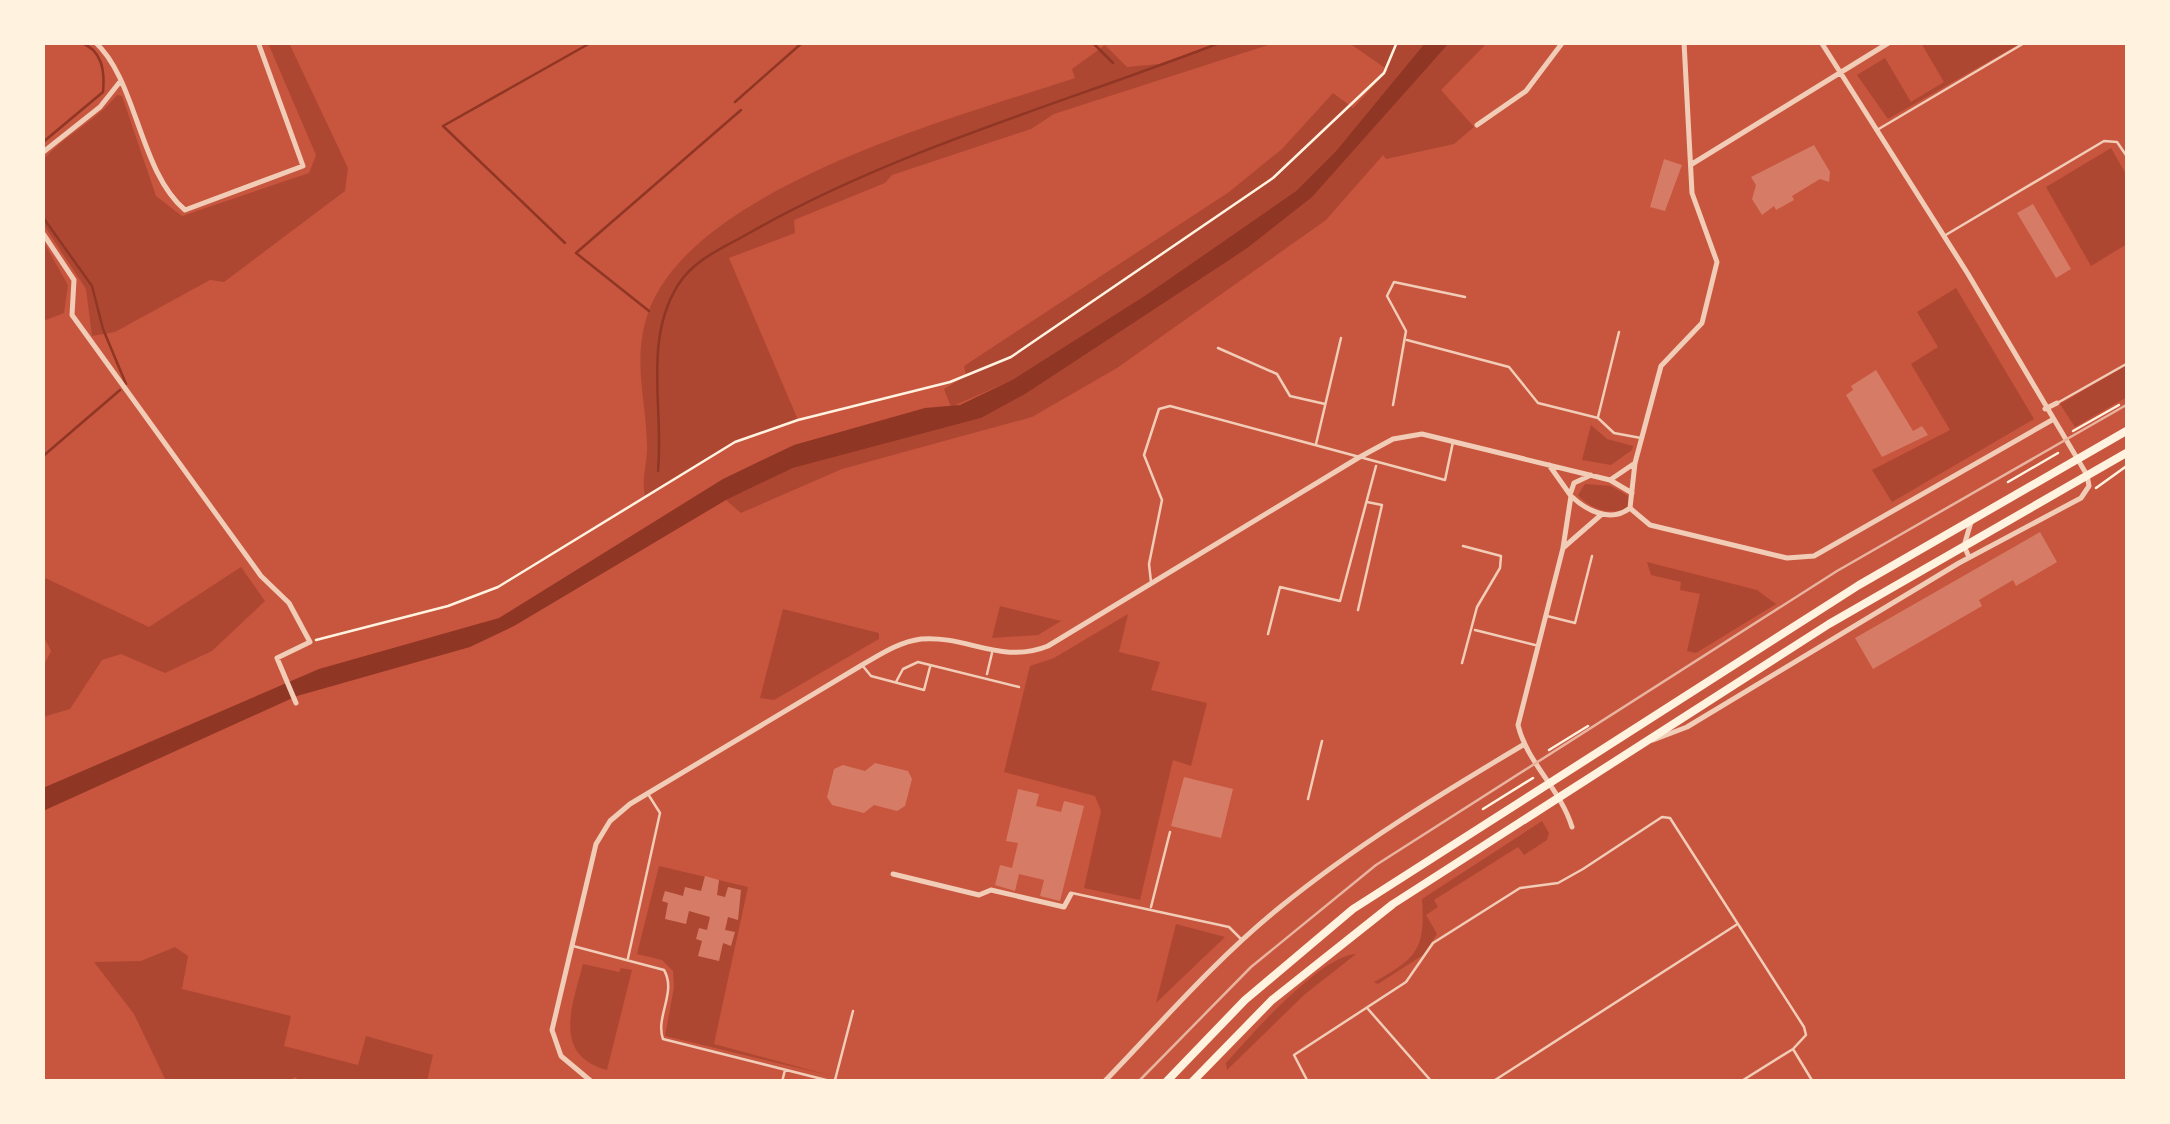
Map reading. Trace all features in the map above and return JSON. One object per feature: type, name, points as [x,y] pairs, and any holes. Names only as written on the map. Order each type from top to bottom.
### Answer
[{"type":"main road","points":[[1166,1082],[1245,1000],[1331,925],[1859,585],[2128,430]]},
{"type":"main road","points":[[1192,1082],[1272,1000],[1394,904],[1829,624],[2128,452]]},
{"type":"street","points":[[95,42],[119,82],[162,184],[184,210],[303,166],[258,42]]},
{"type":"street","points":[[1477,125],[1526,90],[1563,42]]},
{"type":"street","points":[[1549,465],[1571,495],[1602,514],[1619,516],[1630,508],[1636,463],[1661,366],[1699,329],[1717,262],[1716,248],[1696,211],[1684,42]]},
{"type":"street","points":[[1646,742],[1687,728],[1970,557],[2084,496],[2087,475],[1821,42]]},
{"type":"street","points":[[1692,164],[1890,42]]},
{"type":"street","points":[[42,153],[100,108],[119,82]]},
{"type":"street","points":[[42,232],[74,280],[72,315],[260,576],[289,603],[310,642],[277,656],[296,703]]},
{"type":"street","points":[[2045,409],[2057,403]]},
{"type":"street","points":[[1630,508],[1650,525],[1787,558],[1814,556],[2052,420]]},
{"type":"street","points":[[592,1082],[568,1065],[553,1037],[599,838],[616,816],[648,794],[862,665],[898,645],[919,640],[992,652],[1021,653],[1048,646],[1358,458],[1404,436],[1453,440],[1594,475],[1632,493]]},
{"type":"street","points":[[1610,480],[1636,463]]},
{"type":"street","points":[[1572,827],[1561,796],[1522,745],[1518,725],[1563,548],[1574,483],[1594,475]]},
{"type":"street","points":[[1563,548],[1602,514]]},
{"type":"street","points":[[1970,557],[1964,546],[1972,521]]},
{"type":"street","points":[[1104,1082],[1242,940],[1395,824],[1522,745]]},
{"type":"street","points":[[893,874],[979,895],[991,890],[1064,906],[1070,894]]},
{"type":"lane","points":[[1876,130],[2026,42]]},
{"type":"lane","points":[[1942,237],[2104,141],[2116,142],[2128,158]]},
{"type":"lane","points":[[1393,405],[1407,340],[1388,296],[1394,282],[1465,297]]},
{"type":"lane","points":[[1598,418],[1618,332]]},
{"type":"lane","points":[[1316,444],[1341,338]]},
{"type":"lane","points":[[1407,340],[1508,367],[1538,403],[1598,418],[1614,433],[1643,438]]},
{"type":"lane","points":[[1218,348],[1277,374],[1290,396],[1325,404]]},
{"type":"lane","points":[[2057,403],[2128,363]]},
{"type":"lane","points":[[1152,583],[1149,564],[1162,500],[1144,455],[1159,409],[1170,406],[1446,480],[1453,440]]},
{"type":"lane","points":[[1268,634],[1280,587],[1340,601],[1377,464]]},
{"type":"lane","points":[[1358,610],[1382,505],[1365,501]]},
{"type":"lane","points":[[1462,663],[1474,630],[1476,607],[1500,568],[1501,556],[1463,546]]},
{"type":"lane","points":[[1544,615],[1575,623],[1592,556]]},
{"type":"lane","points":[[1474,630],[1536,646]]},
{"type":"lane","points":[[986,676],[992,652]]},
{"type":"lane","points":[[896,682],[904,669],[918,662],[1019,687]]},
{"type":"lane","points":[[862,665],[872,676],[924,690],[930,666]]},
{"type":"lane","points":[[1308,799],[1322,741]]},
{"type":"lane","points":[[628,960],[660,813],[648,794]]},
{"type":"lane","points":[[1308,1082],[1294,1055],[1406,982],[1433,944],[1520,888],[1558,883],[1662,818],[1670,818],[1804,1027],[1806,1035],[1793,1049],[1740,1082]]},
{"type":"lane","points":[[1151,908],[1170,832]]},
{"type":"lane","points":[[1070,894],[1229,927],[1242,940]]},
{"type":"lane","points":[[1492,1082],[1737,924]]},
{"type":"lane","points":[[572,946],[659,967],[669,976],[660,1030],[665,1040],[834,1082],[853,1011]]},
{"type":"lane","points":[[1368,1008],[1432,1082]]},
{"type":"lane","points":[[1793,1049],[1812,1082]]},
{"type":"lane","points":[[782,1082],[785,1070]]},
{"type":"path","points":[[310,642],[448,606],[498,587],[706,457],[748,437],[950,382],[1010,357],[1273,178],[1384,73],[1397,42]]},
{"type":"path","points":[[2074,431],[2119,405]]},
{"type":"path","points":[[2008,482],[2058,453]]},
{"type":"path","points":[[2095,489],[2128,465]]},
{"type":"path","points":[[1549,750],[1588,726]]},
{"type":"path","points":[[1484,809],[1532,778]]},
{"type":"shaded area","points":[[268,43],[289,43],[348,168],[345,191],[224,282],[210,280],[115,332],[92,336],[86,289],[43,224],[43,160],[117,95],[122,96],[156,196],[182,216],[309,173],[316,155]]},
{"type":"shaded area","points":[[1222,43],[1274,43],[1054,114],[1031,129],[892,175],[885,183],[794,220],[795,233],[729,258],[798,420],[734,442],[645,496],[647,444],[641,353],[645,323],[668,276],[710,234],[765,197],[829,165],[964,114],[1075,78],[1072,69],[1105,45],[1127,67],[1159,64]]},
{"type":"shaded area","points":[[1349,43],[1425,43],[1336,151],[1296,191],[1146,295],[1012,380],[951,407],[944,389],[966,376],[964,366],[1229,192],[1282,149],[1333,93],[1353,108],[1388,70]]},
{"type":"shaded area","points":[[1425,43],[1449,43],[1312,197],[1246,249],[1025,394],[981,418],[793,468],[726,500],[514,626],[470,647],[297,696],[43,811],[43,788],[319,669],[499,618],[723,479],[794,445],[925,408],[960,405],[1012,380],[1146,295],[1296,191],[1336,151]]},
{"type":"shaded area","points":[[1449,43],[1487,43],[1441,90],[1474,127],[1454,144],[1386,159],[1383,155],[1326,220],[1117,368],[1032,417],[842,469],[741,513],[726,500],[793,468],[981,418],[1246,249]]},
{"type":"shaded area","points":[[1921,43],[2021,43],[1888,119],[1857,75],[1885,58],[1911,102],[1944,82]]},
{"type":"shaded area","points":[[2111,148],[2127,176],[2127,244],[2091,266],[2046,187]]},
{"type":"shaded area","points":[[42,239],[68,285],[64,313],[43,321]]},
{"type":"shaded area","points":[[1956,288],[2034,419],[1892,502],[1872,470],[1950,430],[1911,364],[1938,347],[1917,312]]},
{"type":"shaded area","points":[[2127,365],[2127,397],[2075,427],[2060,404]]},
{"type":"shaded area","points":[[1591,425],[1607,439],[1633,446],[1632,450],[1611,465],[1582,460]]},
{"type":"shaded area","points":[[1585,484],[1611,486],[1628,496],[1628,508],[1608,511],[1588,504],[1578,495]]},
{"type":"shaded area","points":[[1647,562],[1757,590],[1776,604],[1696,653],[1687,651],[1700,594],[1680,590],[1681,582],[1651,575]]},
{"type":"shaded area","points":[[241,567],[265,601],[212,651],[165,673],[121,654],[102,660],[70,709],[43,717],[43,667],[51,651],[43,635],[43,577],[149,627]]},
{"type":"shaded area","points":[[1000,606],[1061,621],[1038,635],[992,638]]},
{"type":"shaded area","points":[[783,609],[879,633],[879,639],[774,700],[760,698]]},
{"type":"shaded area","points":[[1128,614],[1119,652],[1160,662],[1151,690],[1207,703],[1191,766],[1173,760],[1140,900],[1084,888],[1101,811],[1095,796],[1004,772],[1030,666],[1054,658]]},
{"type":"shaded area","points":[[1542,821],[1549,833],[1547,840],[1524,855],[1518,847],[1434,900],[1438,907],[1426,915],[1437,934],[1423,955],[1378,984],[1374,982],[1416,950],[1422,929],[1422,899]]},
{"type":"shaded area","points":[[659,866],[748,887],[714,1044],[832,1076],[665,1036],[673,971],[662,960],[637,954]]},
{"type":"shaded area","points":[[1176,924],[1225,937],[1156,1003]]},
{"type":"shaded area","points":[[175,947],[188,956],[182,989],[291,1016],[284,1046],[358,1065],[366,1036],[433,1055],[427,1081],[302,1082],[295,1077],[286,1082],[166,1081],[134,1014],[94,962],[141,961]]},
{"type":"shaded area","points":[[1356,954],[1304,995],[1227,1070],[1226,1063],[1287,999],[1324,968]]},
{"type":"shaded area","points":[[583,964],[619,972],[621,968],[632,970],[607,1070],[589,1063],[572,1040],[571,1011]]},
{"type":"building","points":[[1814,145],[1830,172],[1829,182],[1820,179],[1792,196],[1794,200],[1776,210],[1774,206],[1762,215],[1752,199],[1756,185],[1751,177]]},
{"type":"building","points":[[1664,159],[1682,165],[1665,211],[1650,207]]},
{"type":"building","points":[[2033,204],[2071,269],[2056,278],[2017,213]]},
{"type":"building","points":[[1876,370],[1913,431],[1922,426],[1928,435],[1882,457],[1846,395],[1853,390],[1851,386]]},
{"type":"building","points":[[2040,532],[2057,562],[2016,586],[2013,580],[1979,600],[1982,606],[1873,669],[1855,638]]},
{"type":"building","points":[[875,763],[908,771],[912,779],[905,806],[897,811],[874,805],[864,813],[832,805],[827,797],[834,769],[843,765],[865,771]]},
{"type":"building","points":[[1184,777],[1233,789],[1221,838],[1171,826]]},
{"type":"building","points":[[1018,789],[1039,794],[1036,806],[1061,812],[1064,801],[1084,806],[1060,901],[1040,896],[1044,880],[1019,874],[1015,891],[995,885],[1000,865],[1012,868],[1018,843],[1006,841]]},
{"type":"building","points":[[705,876],[719,880],[717,895],[725,897],[728,887],[741,890],[738,920],[728,917],[725,930],[735,932],[731,946],[723,943],[719,961],[698,956],[702,941],[696,939],[699,928],[707,930],[710,917],[689,911],[686,924],[665,919],[668,903],[662,901],[665,891],[683,896],[685,887],[701,891]]},
{"type":"waterway","points":[[42,143],[103,92],[100,62],[93,50],[80,42]]},
{"type":"waterway","points":[[565,243],[443,126],[592,42]]},
{"type":"waterway","points":[[735,102],[803,42]]},
{"type":"waterway","points":[[1092,42],[1113,63]]},
{"type":"waterway","points":[[658,471],[657,376],[661,329],[678,285],[701,261],[807,203],[923,151],[1222,42]]},
{"type":"waterway","points":[[649,311],[576,253],[741,110]]},
{"type":"waterway","points":[[42,216],[92,286],[103,329],[126,384]]},
{"type":"waterway","points":[[42,457],[120,390]]},
{"type":"tram line","points":[[1138,1082],[1251,967],[1376,865],[1837,571],[2128,404]]}]
